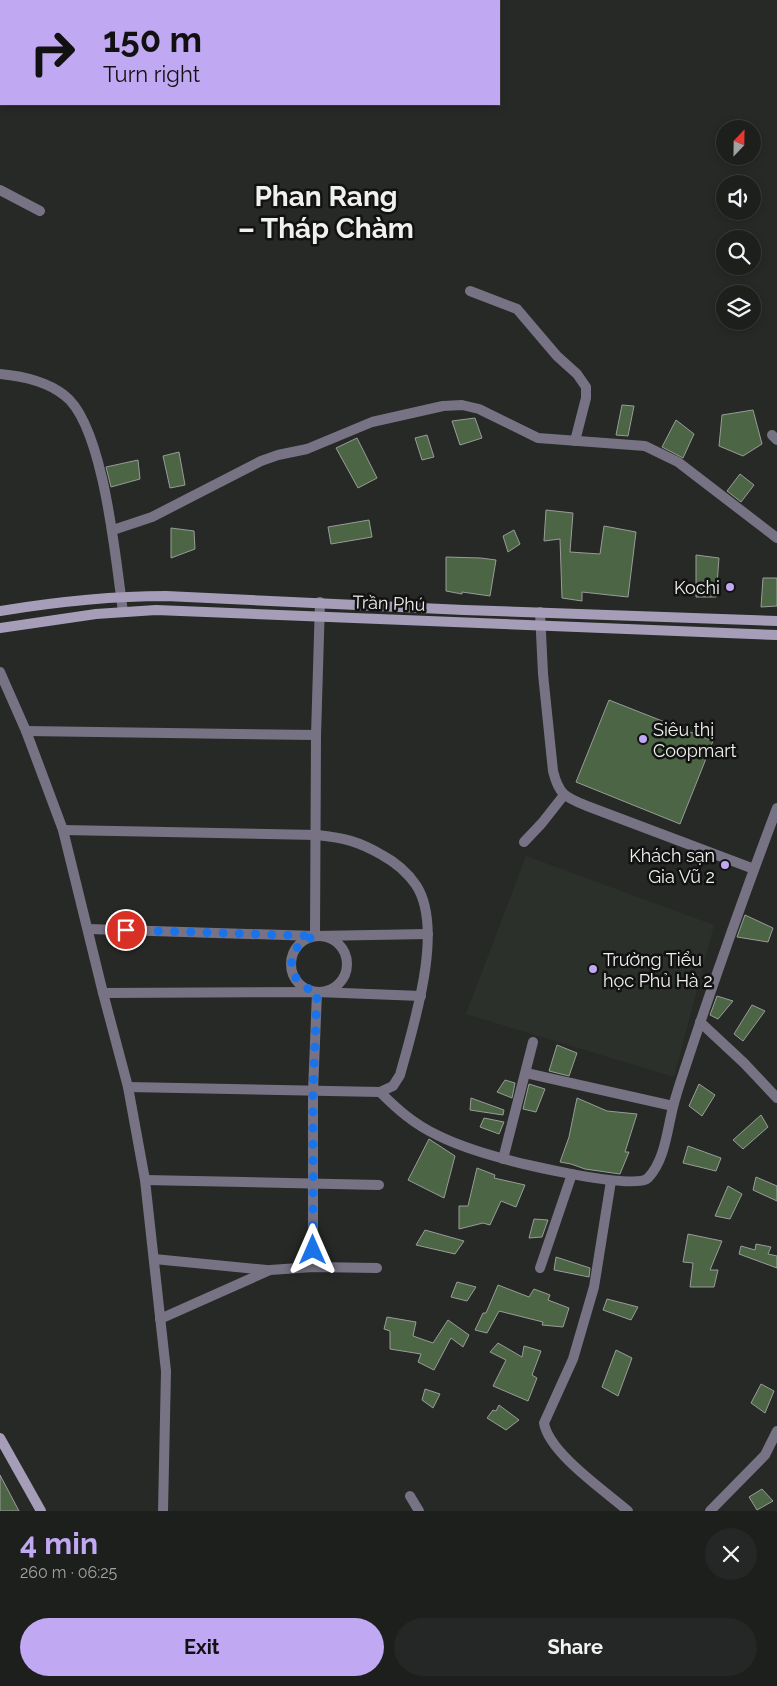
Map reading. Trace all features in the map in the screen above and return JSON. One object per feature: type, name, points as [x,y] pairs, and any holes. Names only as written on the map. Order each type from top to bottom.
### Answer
[{"type":"main road","name":"Trần Phú","points":[[0,611],[53,602],[121,596],[221,597],[464,610],[777,621]]},
{"type":"main road","name":"Trần Phú","points":[[0,628],[96,614],[156,610],[777,635]]},
{"type":"main road","points":[[0,1438],[41,1511]]},
{"type":"street","points":[[0,190],[40,211]]},
{"type":"street","points":[[470,291],[517,309],[556,356],[582,380],[586,386],[586,398],[575,441]]},
{"type":"street","points":[[0,374],[19,376],[51,387],[71,401],[83,419],[99,469],[113,530],[123,612]]},
{"type":"street","points":[[113,530],[152,517],[261,461],[278,455],[307,449],[372,422],[443,406],[462,405],[478,409],[538,438],[645,446],[662,453],[678,462],[777,538]]},
{"type":"street","points":[[315,936],[316,735],[320,602]]},
{"type":"street","points":[[540,612],[543,674],[553,771],[557,786],[564,795],[581,804],[754,869]]},
{"type":"street","points":[[0,672],[26,731],[63,830],[102,993],[128,1087],[145,1180],[166,1371],[163,1511]]},
{"type":"street","points":[[26,731],[316,735]]},
{"type":"street","points":[[524,842],[564,795]]},
{"type":"street","points":[[380,1092],[406,1118],[435,1134],[463,1146],[503,1159],[611,1181],[638,1183],[648,1178],[663,1150],[673,1106],[700,1022],[777,808]]},
{"type":"street","points":[[63,830],[343,837],[364,844],[396,863],[416,885],[425,907],[428,934],[421,996],[400,1075],[393,1086],[380,1092],[128,1087]]},
{"type":"street","points":[[88,929],[315,936],[325,936],[341,946],[346,954],[348,963],[342,981],[335,988],[317,992],[308,990],[300,984],[292,969],[294,951],[307,939],[315,936],[428,934]]},
{"type":"street","points":[[102,993],[317,992],[421,996]]},
{"type":"street","points":[[313,1267],[313,1092],[317,992]]},
{"type":"street","points":[[700,1022],[744,1063],[777,1098]]},
{"type":"street","points":[[503,1159],[533,1042]]},
{"type":"street","points":[[526,1072],[673,1106]]},
{"type":"street","points":[[540,1268],[572,1174]]},
{"type":"street","points":[[145,1180],[379,1185]]},
{"type":"street","points":[[611,1181],[594,1287],[573,1359],[544,1423],[546,1431],[563,1456],[628,1511]]},
{"type":"street","points":[[154,1259],[270,1270],[313,1267],[377,1268]]},
{"type":"street","points":[[160,1319],[270,1270]]},
{"type":"street","points":[[710,1511],[765,1455],[777,1431]]},
{"type":"street","points":[[410,1496],[419,1511]]},
{"type":"shaded area","name":"Trường Tiểu học Phủ Hà 2","points":[[526,856],[714,925],[674,1077],[466,1014]]},
{"type":"building","points":[[622,405],[634,406],[628,436],[616,435]]},
{"type":"building","points":[[753,410],[762,444],[743,456],[719,446],[722,415]]},
{"type":"building","points":[[475,418],[482,438],[460,445],[452,421]]},
{"type":"building","points":[[676,420],[694,434],[683,458],[662,447]]},
{"type":"building","points":[[427,435],[434,457],[422,460],[415,438]]},
{"type":"building","points":[[357,438],[377,478],[358,488],[336,448]]},
{"type":"building","points":[[179,452],[185,485],[170,488],[163,456]]},
{"type":"building","points":[[138,460],[140,479],[111,487],[106,467]]},
{"type":"building","points":[[740,474],[754,485],[741,502],[727,491]]},
{"type":"building","points":[[546,510],[573,513],[570,552],[600,554],[604,526],[636,532],[628,597],[582,592],[582,601],[562,598],[560,539],[544,541]]},
{"type":"building","points":[[369,520],[372,537],[331,544],[328,527]]},
{"type":"building","points":[[171,528],[194,531],[195,549],[171,558]]},
{"type":"building","points":[[514,530],[520,544],[508,552],[503,536]]},
{"type":"building","points":[[696,555],[719,558],[716,597],[696,597]]},
{"type":"building","points":[[446,557],[496,560],[490,596],[446,591]]},
{"type":"building","points":[[763,578],[777,578],[777,606],[761,607]]},
{"type":"building","points":[[609,700],[713,741],[680,824],[576,782]]},
{"type":"building","points":[[745,915],[773,928],[768,942],[737,937]]},
{"type":"building","points":[[717,996],[733,1001],[718,1019],[710,1015]]},
{"type":"building","points":[[752,1005],[765,1011],[743,1041],[734,1034]]},
{"type":"building","points":[[557,1045],[577,1053],[569,1076],[549,1071]]},
{"type":"building","points":[[505,1080],[515,1083],[512,1098],[497,1092]]},
{"type":"building","points":[[529,1084],[545,1089],[536,1112],[523,1109]]},
{"type":"building","points":[[699,1084],[715,1095],[702,1116],[689,1106]]},
{"type":"building","points":[[471,1098],[504,1110],[503,1115],[470,1110]]},
{"type":"building","points":[[577,1098],[607,1111],[637,1114],[625,1152],[629,1152],[620,1174],[585,1169],[560,1162],[569,1137]]},
{"type":"building","points":[[761,1115],[768,1127],[743,1149],[733,1140]]},
{"type":"building","points":[[484,1118],[504,1122],[499,1134],[480,1127]]},
{"type":"building","points":[[429,1139],[455,1156],[444,1198],[408,1180]]},
{"type":"building","points":[[688,1146],[721,1158],[716,1171],[683,1163]]},
{"type":"building","points":[[477,1168],[495,1175],[494,1178],[525,1185],[516,1207],[501,1201],[490,1225],[483,1223],[459,1229],[459,1206],[468,1206]]},
{"type":"building","points":[[756,1177],[777,1186],[777,1201],[753,1190]]},
{"type":"building","points":[[728,1186],[742,1194],[730,1219],[715,1216]]},
{"type":"building","points":[[534,1219],[548,1220],[542,1237],[529,1238]]},
{"type":"building","points":[[425,1230],[464,1241],[455,1254],[416,1245]]},
{"type":"building","points":[[688,1234],[722,1241],[710,1270],[718,1270],[714,1287],[690,1287],[693,1263],[683,1262]]},
{"type":"building","points":[[756,1244],[771,1247],[768,1254],[777,1256],[777,1268],[739,1254],[741,1246],[755,1250]]},
{"type":"building","points":[[556,1257],[590,1268],[589,1277],[554,1270]]},
{"type":"building","points":[[457,1282],[476,1287],[467,1301],[451,1297]]},
{"type":"building","points":[[498,1285],[529,1297],[534,1289],[550,1295],[548,1300],[569,1308],[563,1327],[542,1325],[543,1322],[499,1311],[487,1333],[475,1330],[483,1313],[486,1313]]},
{"type":"building","points":[[607,1299],[638,1307],[631,1320],[603,1310]]},
{"type":"building","points":[[387,1317],[416,1322],[413,1336],[433,1343],[448,1320],[469,1335],[463,1347],[451,1338],[434,1370],[418,1362],[421,1354],[390,1349],[390,1331],[384,1329]]},
{"type":"building","points":[[498,1343],[522,1357],[524,1346],[541,1351],[532,1375],[537,1378],[528,1401],[493,1386],[506,1360],[490,1352]]},
{"type":"building","points":[[616,1350],[632,1358],[618,1396],[602,1387]]},
{"type":"building","points":[[761,1384],[774,1391],[765,1413],[751,1403]]},
{"type":"building","points":[[425,1389],[440,1394],[433,1408],[422,1400]]},
{"type":"building","points":[[499,1405],[519,1420],[506,1430],[487,1418],[493,1410],[496,1411]]},
{"type":"building","points":[[0,1475],[19,1511],[0,1511]]},
{"type":"building","points":[[762,1489],[773,1501],[757,1510],[749,1497]]},
{"type":"place","name":"Kochi","points":[[730,587]]},
{"type":"place","name":"Siêu thị Coopmart","points":[[643,739]]},
{"type":"place","name":"Khách sạn Gia Vũ 2","points":[[725,865]]},
{"type":"place","name":"Trường Tiểu học Phủ Hà 2","points":[[593,969]]},
{"type":"district","name":"Phan Rang – Tháp Chàm","points":[[326,212]]},
{"type":"route","points":[[126,930],[315,936],[300,944],[294,951],[292,960],[292,969],[300,984],[308,990],[317,992],[313,1092],[313,1250]]}]
